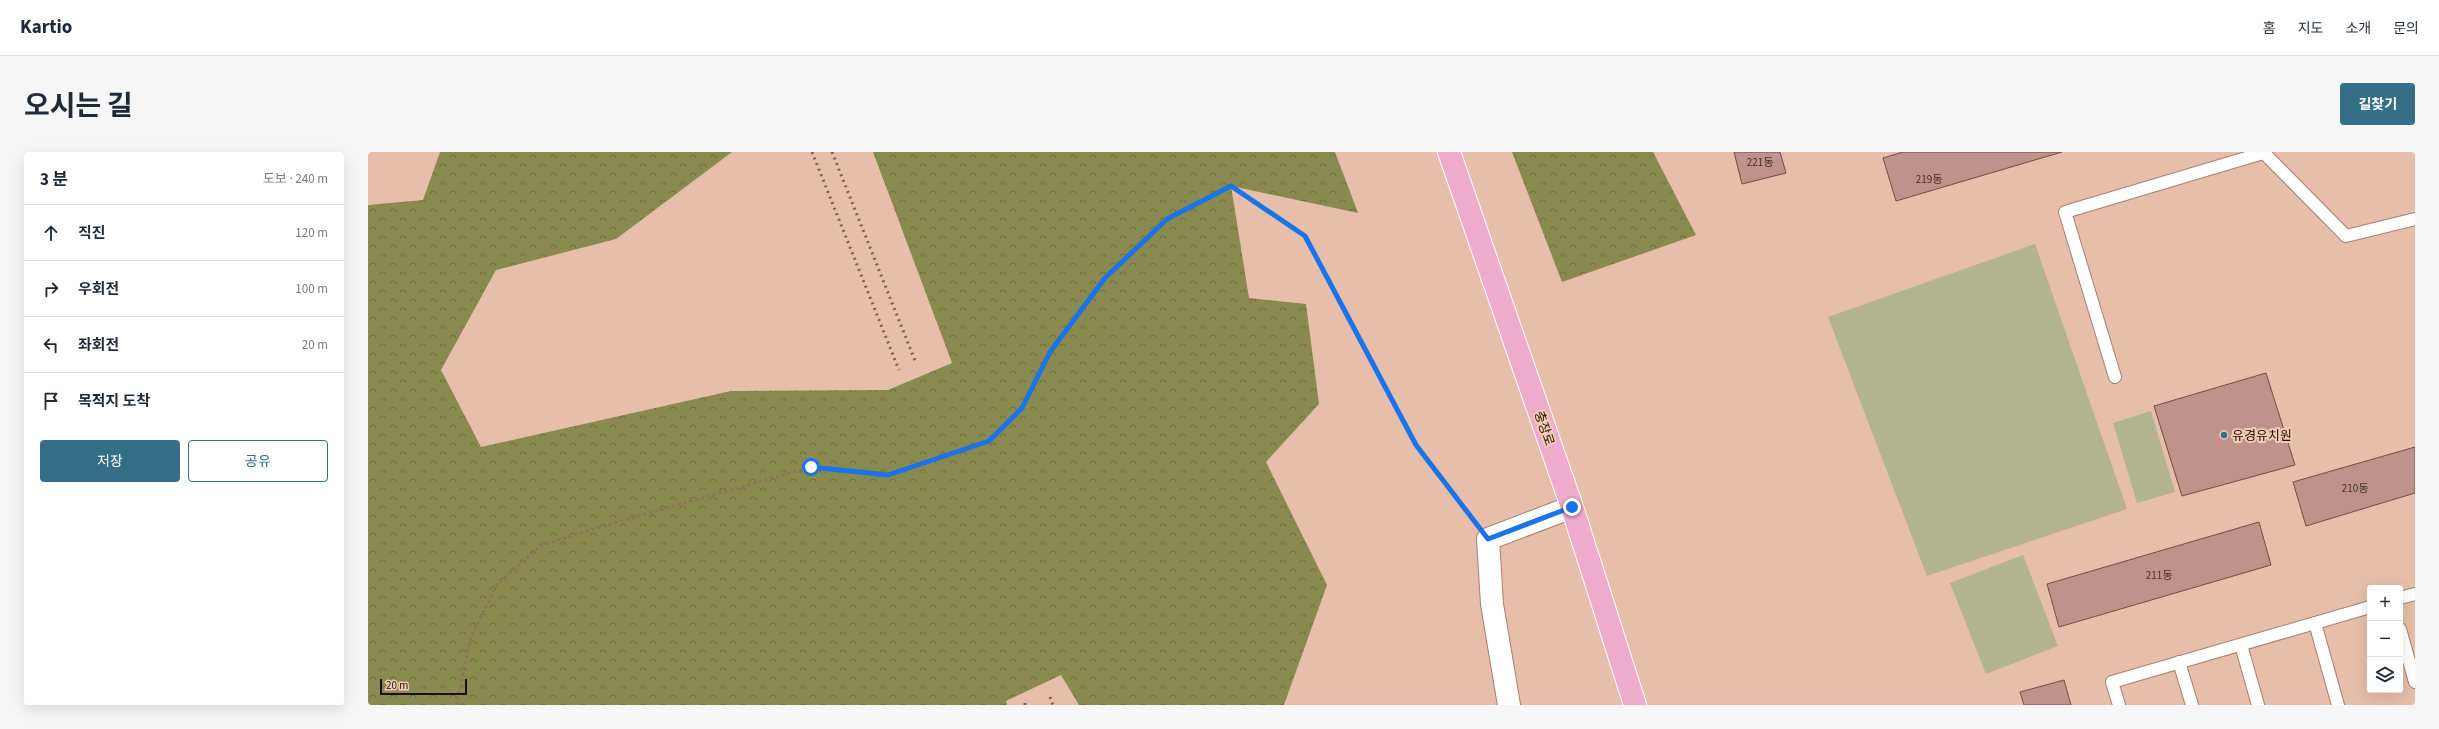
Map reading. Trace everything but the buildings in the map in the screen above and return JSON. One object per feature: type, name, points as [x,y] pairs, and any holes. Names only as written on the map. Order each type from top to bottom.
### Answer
[{"type":"main road","name":"충장로","points":[[1449,152],[1572,507],[1635,705]]},
{"type":"street","points":[[1509,705],[1492,604],[1488,539],[1572,507]]},
{"type":"lane","points":[[2115,377],[2065,212],[2263,152],[2346,236],[2415,220]]},
{"type":"lane","points":[[2403,597],[2415,594]]},
{"type":"lane","points":[[2119,705],[2112,682],[2367,608]]},
{"type":"lane","points":[[2315,623],[2338,705]]},
{"type":"lane","points":[[2403,640],[2415,682]]},
{"type":"lane","points":[[2241,645],[2258,705]]},
{"type":"lane","points":[[2179,662],[2192,705]]},
{"type":"path","points":[[456,705],[471,636],[497,584],[542,545],[607,524],[811,467],[888,475],[989,441],[1022,408],[1050,352],[1105,278],[1167,219],[1231,186],[1305,236],[1416,445],[1488,539]]},
{"type":"green space","points":[[440,152],[732,152],[616,239],[496,270],[441,370],[481,447],[731,391],[888,390],[952,363],[873,152],[1335,152],[1358,213],[1231,186],[1249,298],[1306,304],[1319,404],[1266,462],[1327,585],[1284,705],[1079,705],[1061,675],[1006,701],[1007,705],[368,705],[368,205],[423,200]]},
{"type":"green space","points":[[1512,152],[1653,152],[1696,235],[1562,282]]},
{"type":"green space","points":[[2035,244],[2127,509],[1927,576],[1828,317]]},
{"type":"green space","points":[[2151,411],[2175,492],[2137,503],[2113,423]]},
{"type":"green space","points":[[2023,555],[2058,646],[1986,674],[1950,583]]},
{"type":"railway","points":[[812,152],[899,370]]},
{"type":"railway","points":[[832,152],[916,363]]},
{"type":"railway","points":[[1050,697],[1053,705]]},
{"type":"place","name":"유경유치원","points":[[2224,435]]},
{"type":"route","points":[[811,467],[888,475],[989,441],[1022,408],[1050,352],[1105,278],[1167,219],[1231,186],[1305,236],[1416,445],[1488,539],[1572,507]]}]
